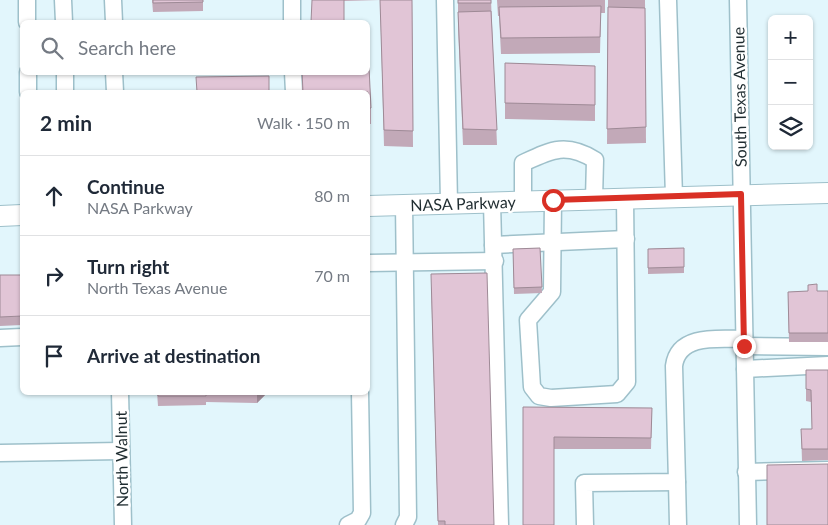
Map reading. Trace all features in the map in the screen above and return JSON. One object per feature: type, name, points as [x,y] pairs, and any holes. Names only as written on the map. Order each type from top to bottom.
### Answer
[{"type":"main road","name":"NASA Parkway","points":[[370,206],[828,193]]},
{"type":"main road","points":[[0,216],[20,215]]},
{"type":"street","points":[[27,0],[27,20]]},
{"type":"street","points":[[63,0],[64,20]]},
{"type":"street","points":[[113,0],[114,20]]},
{"type":"street","points":[[292,0],[292,20]]},
{"type":"street","points":[[445,0],[449,203]]},
{"type":"street","points":[[668,0],[674,196]]},
{"type":"street","name":"South Texas Avenue","points":[[738,0],[748,525]]},
{"type":"street","points":[[28,75],[28,90]]},
{"type":"street","points":[[65,75],[65,90]]},
{"type":"street","points":[[114,75],[115,90]]},
{"type":"street","points":[[293,75],[294,90]]},
{"type":"street","points":[[523,201],[523,163],[553,149],[581,151],[595,160],[594,199]]},
{"type":"street","points":[[553,200],[552,292],[528,320],[532,387],[539,396],[551,398],[617,394],[628,382],[625,198]]},
{"type":"street","points":[[492,202],[500,525]]},
{"type":"street","points":[[404,204],[408,517],[404,525]]},
{"type":"street","points":[[370,263],[404,263],[494,253],[552,243],[626,239]]},
{"type":"street","points":[[0,338],[20,337]]},
{"type":"street","points":[[678,525],[674,366],[677,355],[686,344],[691,342],[744,343],[828,347]]},
{"type":"street","points":[[744,369],[828,365]]},
{"type":"street","name":"North Walnut","points":[[120,395],[123,525]]},
{"type":"street","points":[[356,523],[362,512],[360,395]]},
{"type":"street","points":[[0,454],[121,450]]},
{"type":"street","points":[[746,472],[828,470]]},
{"type":"street","points":[[585,525],[584,483],[677,482]]},
{"type":"building","points":[[153,0],[203,0],[203,2],[153,3]]},
{"type":"building","points":[[312,0],[344,0],[344,20],[311,20]]},
{"type":"building","points":[[380,0],[412,0],[413,131],[384,130]]},
{"type":"building","points":[[458,0],[491,0],[491,3],[458,3]]},
{"type":"building","points":[[601,6],[600,37],[501,38],[499,7]]},
{"type":"building","points":[[608,7],[645,8],[646,127],[607,129]]},
{"type":"building","points":[[491,11],[497,130],[463,129],[458,12]]},
{"type":"building","points":[[505,63],[595,66],[595,105],[505,103]]},
{"type":"building","points":[[302,75],[369,75],[371,108],[370,90],[303,90]]},
{"type":"building","points":[[269,76],[269,90],[197,90],[196,77]]},
{"type":"building","points":[[540,248],[542,287],[514,288],[513,249]]},
{"type":"building","points":[[684,248],[684,267],[648,268],[648,249]]},
{"type":"building","points":[[487,273],[494,525],[445,525],[445,521],[438,521],[431,274]]},
{"type":"building","points":[[0,275],[20,275],[20,316],[0,317]]},
{"type":"building","points":[[817,284],[817,291],[828,291],[828,333],[789,333],[788,292],[808,291],[808,285]]},
{"type":"building","points":[[806,370],[828,370],[828,449],[802,449],[801,429],[812,429],[811,390],[806,389]]},
{"type":"building","points":[[158,395],[206,395],[206,396]]},
{"type":"building","points":[[523,407],[652,408],[651,438],[554,437],[554,525],[523,525]]},
{"type":"building","points":[[828,464],[828,525],[767,525],[767,465]]},
{"type":"route","points":[[553,200],[741,194],[744,346]]}]
